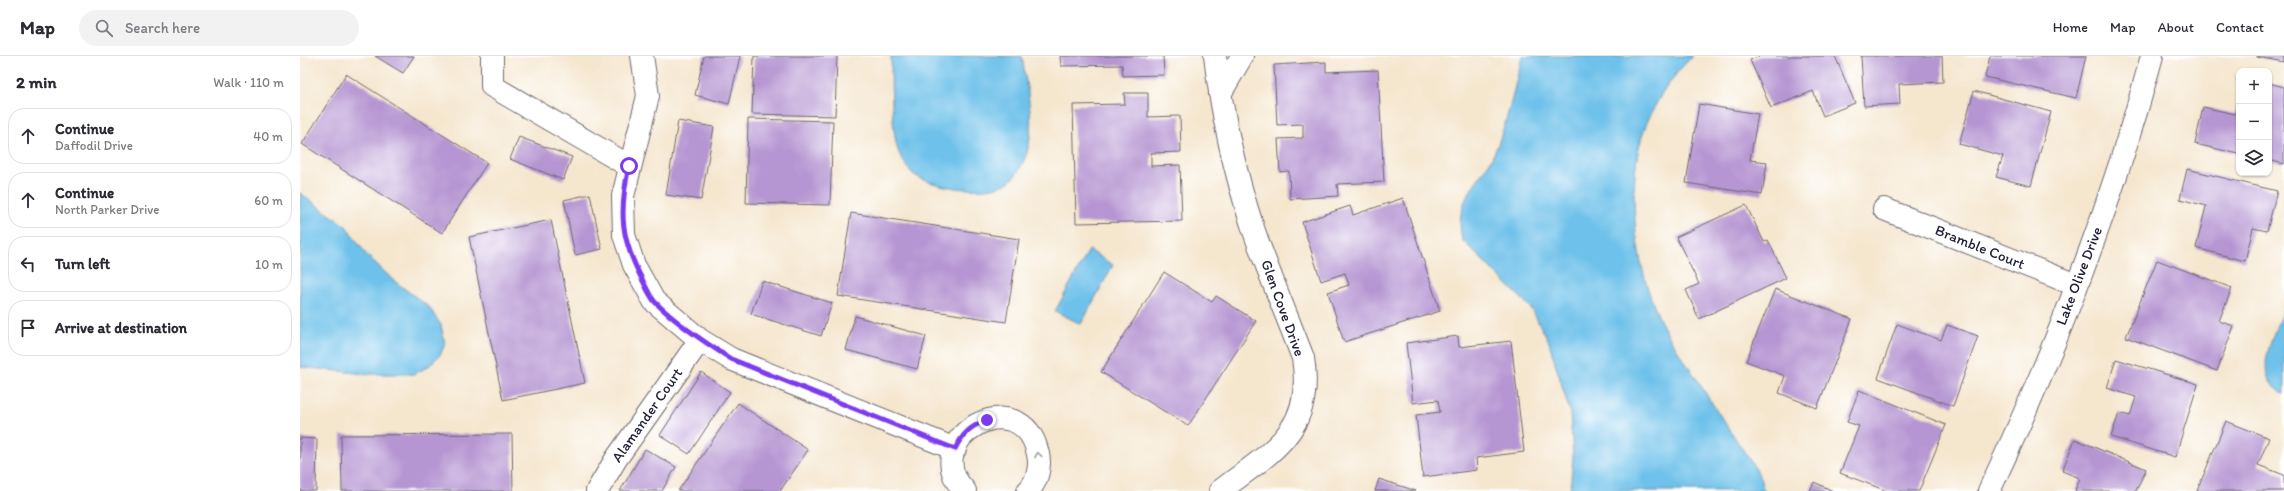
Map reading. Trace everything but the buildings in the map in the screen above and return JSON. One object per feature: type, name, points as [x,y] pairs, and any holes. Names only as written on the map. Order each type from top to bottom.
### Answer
[{"type":"street","points":[[492,56],[492,86],[629,166]]},
{"type":"street","points":[[642,56],[648,96],[629,166],[623,196],[624,235],[634,265],[654,301],[700,340],[731,359],[955,449]]},
{"type":"street","name":"Glen Cove Drive","points":[[1215,56],[1228,137],[1254,230],[1303,358],[1305,369],[1304,399],[1297,422],[1283,442],[1220,491]]},
{"type":"street","points":[[1220,94],[1242,56]]},
{"type":"street","name":"Lake Olive Drive","points":[[1989,491],[2048,357],[2094,239],[2142,92],[2152,56]]},
{"type":"street","name":"Bramble Court","points":[[1884,209],[2076,285]]},
{"type":"street","name":"Alamander Court","points":[[597,491],[616,459],[700,340]]},
{"type":"street","points":[[965,491],[955,475],[952,462],[955,449],[962,436],[973,425],[987,420],[1002,418],[1016,423],[1028,432],[1036,445],[1039,460],[1038,474],[1031,490]]},
{"type":"water","points":[[891,56],[1022,56],[1029,104],[1031,129],[1030,141],[1022,164],[1016,175],[1010,181],[1001,186],[989,189],[961,189],[932,183],[912,173],[901,157],[895,136],[892,107]]},
{"type":"water","points":[[1522,56],[1693,56],[1674,76],[1658,100],[1641,139],[1635,171],[1634,190],[1634,210],[1639,250],[1648,288],[1654,306],[1666,332],[1755,468],[1762,480],[1763,491],[1570,491],[1573,456],[1570,413],[1549,342],[1530,307],[1462,240],[1460,224],[1462,211],[1471,189],[1492,157],[1498,144],[1509,111]]},
{"type":"water","points":[[300,193],[346,226],[366,254],[393,280],[429,307],[441,325],[445,344],[440,355],[429,366],[414,374],[366,374],[300,367]]},
{"type":"water","points":[[1089,250],[1113,265],[1081,324],[1055,311]]},
{"type":"water","points":[[2284,307],[2284,393],[2273,386],[2268,376],[2266,365],[2271,341]]},
{"type":"route","points":[[629,166],[623,196],[624,235],[634,265],[654,301],[700,340],[731,359],[955,449],[962,436],[973,425],[987,420]]}]
